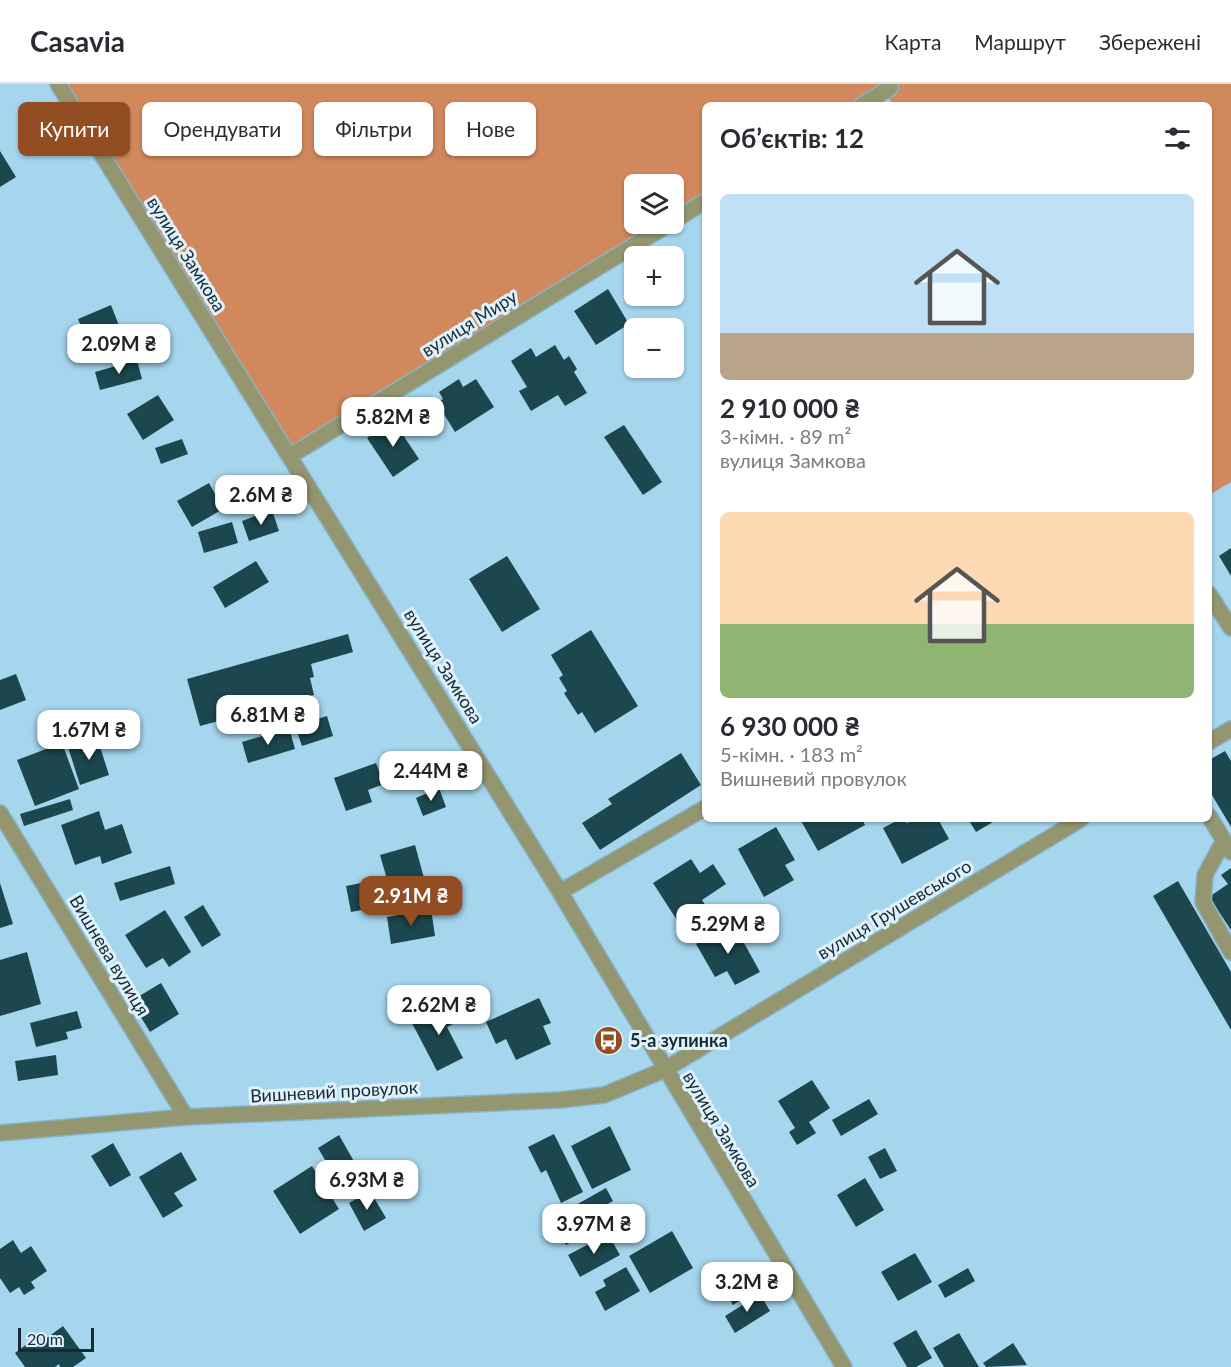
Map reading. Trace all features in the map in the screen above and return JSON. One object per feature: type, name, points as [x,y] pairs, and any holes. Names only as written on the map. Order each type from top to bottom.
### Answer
[{"type":"street","name":"вулиця Замкова","points":[[58,84],[560,892],[843,1367]]},
{"type":"street","points":[[867,102],[890,88]]},
{"type":"street","points":[[684,215],[702,203]]},
{"type":"street","name":"вулиця Миру","points":[[290,456],[653,234]]},
{"type":"street","points":[[1212,599],[1231,628]]},
{"type":"street","points":[[1212,741],[1229,735]]},
{"type":"street","points":[[560,892],[702,810]]},
{"type":"street","name":"Вишнева вулиця","points":[[0,813],[186,1117]]},
{"type":"street","points":[[1212,821],[1228,846],[1205,875],[1203,902],[1231,952]]},
{"type":"street","name":"вулиця Грушевського","points":[[664,1070],[1076,822]]},
{"type":"street","name":"Вишневий провулок","points":[[0,1133],[186,1117],[585,1098],[622,1089],[664,1070]]},
{"type":"shaded area","points":[[58,84],[1231,84],[1231,482],[1212,493],[1212,102],[891,102],[880,85],[854,102],[702,102],[702,197],[684,209],[684,174],[624,174],[624,234],[644,234],[290,456],[103,156],[130,156],[130,102],[69,102]]},
{"type":"building","points":[[0,151],[16,177],[0,187]]},
{"type":"building","points":[[608,289],[625,318],[624,327],[596,345],[574,311]]},
{"type":"building","points":[[111,305],[122,333],[90,347],[78,319]]},
{"type":"building","points":[[555,345],[564,360],[569,356],[577,369],[574,372],[587,393],[565,406],[558,395],[531,411],[519,391],[527,387],[511,361],[531,348],[536,357]]},
{"type":"building","points":[[137,360],[142,379],[100,390],[95,372]]},
{"type":"building","points":[[459,379],[463,387],[476,379],[494,407],[455,432],[437,403],[443,399],[439,392]]},
{"type":"building","points":[[158,395],[174,420],[143,440],[127,414]]},
{"type":"building","points":[[393,420],[419,459],[393,477],[367,438]]},
{"type":"building","points":[[624,425],[662,482],[643,495],[604,437]]},
{"type":"building","points":[[182,439],[188,454],[161,464],[155,448]]},
{"type":"building","points":[[209,483],[223,509],[192,527],[177,501]]},
{"type":"building","points":[[272,510],[279,531],[249,541],[242,521]]},
{"type":"building","points":[[232,522],[238,543],[204,553],[198,532]]},
{"type":"building","points":[[1231,548],[1231,576],[1219,556]]},
{"type":"building","points":[[507,556],[540,609],[502,632],[469,579]]},
{"type":"building","points":[[256,561],[269,582],[225,608],[213,587]]},
{"type":"building","points":[[591,630],[638,706],[595,733],[582,712],[578,715],[564,693],[567,691],[559,678],[563,675],[551,655]]},
{"type":"building","points":[[348,634],[353,652],[311,664],[314,677],[310,678],[314,695],[200,726],[187,679]]},
{"type":"building","points":[[16,674],[26,700],[0,710],[0,680]]},
{"type":"building","points":[[327,716],[333,736],[302,746],[295,726]]},
{"type":"building","points":[[289,728],[295,749],[248,763],[242,742]]},
{"type":"building","points":[[97,737],[109,775],[80,785],[68,747]]},
{"type":"building","points":[[62,743],[79,789],[35,806],[17,760]]},
{"type":"building","points":[[1225,751],[1231,761],[1231,827],[1212,795],[1212,758]]},
{"type":"building","points":[[681,753],[701,785],[600,850],[582,823],[612,804],[608,799]]},
{"type":"building","points":[[376,763],[384,784],[368,790],[372,802],[346,811],[334,778]]},
{"type":"building","points":[[439,788],[446,807],[423,816],[416,798]]},
{"type":"building","points":[[70,799],[73,810],[24,826],[20,814]]},
{"type":"building","points":[[99,811],[105,830],[122,824],[132,853],[102,864],[100,856],[75,865],[61,825]]},
{"type":"building","points":[[802,822],[864,822],[865,825],[818,851]]},
{"type":"building","points":[[894,822],[940,822],[949,839],[902,864],[883,828]]},
{"type":"building","points":[[970,822],[993,822],[976,832]]},
{"type":"building","points":[[776,827],[795,860],[785,865],[794,880],[764,897],[738,849]]},
{"type":"building","points":[[415,845],[424,878],[406,883],[409,896],[393,900],[380,855]]},
{"type":"building","points":[[691,859],[700,873],[713,864],[726,884],[702,900],[713,917],[686,934],[653,883]]},
{"type":"building","points":[[170,866],[175,884],[120,901],[114,883]]},
{"type":"building","points":[[1231,868],[1231,930],[1209,897],[1228,884],[1221,875]]},
{"type":"building","points":[[1178,881],[1231,972],[1231,1030],[1153,896]]},
{"type":"building","points":[[366,882],[372,908],[351,912],[346,886]]},
{"type":"building","points":[[0,883],[13,924],[0,928]]},
{"type":"building","points":[[203,905],[221,935],[202,947],[184,917]]},
{"type":"building","points":[[431,909],[435,936],[391,944],[387,917]]},
{"type":"building","points":[[165,910],[191,952],[169,967],[163,958],[146,968],[125,935]]},
{"type":"building","points":[[733,923],[760,972],[735,985],[727,971],[715,977],[696,944]]},
{"type":"building","points":[[27,952],[41,1004],[0,1016],[0,960]]},
{"type":"building","points":[[161,983],[179,1014],[150,1032],[131,1001]]},
{"type":"building","points":[[539,998],[551,1023],[543,1026],[551,1044],[516,1060],[506,1039],[496,1044],[486,1022]]},
{"type":"building","points":[[452,1003],[461,1020],[447,1027],[463,1058],[437,1071],[412,1023]]},
{"type":"building","points":[[77,1011],[82,1028],[66,1032],[68,1039],[36,1047],[30,1023]]},
{"type":"building","points":[[56,1055],[58,1075],[18,1081],[15,1061]]},
{"type":"building","points":[[812,1080],[830,1108],[809,1122],[816,1133],[797,1145],[789,1132],[795,1128],[778,1101]]},
{"type":"building","points":[[869,1099],[878,1114],[841,1136],[832,1120]]},
{"type":"building","points":[[610,1126],[631,1170],[592,1189],[571,1146]]},
{"type":"building","points":[[554,1134],[583,1192],[561,1203],[546,1170],[541,1173],[528,1147]]},
{"type":"building","points":[[339,1135],[356,1165],[335,1177],[318,1148]]},
{"type":"building","points":[[113,1143],[131,1175],[110,1187],[91,1156]]},
{"type":"building","points":[[885,1148],[897,1171],[880,1179],[868,1157]]},
{"type":"building","points":[[181,1152],[197,1180],[174,1193],[183,1206],[163,1218],[139,1177]]},
{"type":"building","points":[[312,1166],[339,1209],[300,1234],[273,1191]]},
{"type":"building","points":[[865,1178],[884,1210],[856,1227],[837,1195]]},
{"type":"building","points":[[606,1188],[613,1201],[595,1211],[603,1224],[566,1245],[551,1219]]},
{"type":"building","points":[[370,1191],[386,1218],[364,1231],[349,1203]]},
{"type":"building","points":[[672,1231],[693,1268],[650,1293],[629,1256]]},
{"type":"building","points":[[608,1234],[620,1255],[580,1277],[568,1255]]},
{"type":"building","points":[[13,1240],[21,1253],[31,1246],[47,1271],[31,1282],[35,1288],[24,1295],[19,1287],[10,1293],[0,1278],[0,1249]]},
{"type":"building","points":[[915,1253],[932,1282],[898,1301],[881,1272]]},
{"type":"building","points":[[626,1267],[640,1291],[605,1311],[595,1292],[606,1286],[603,1280]]},
{"type":"building","points":[[968,1268],[975,1281],[945,1298],[938,1285]]},
{"type":"building","points":[[747,1276],[756,1290],[733,1305],[724,1290]]},
{"type":"building","points":[[760,1294],[770,1311],[735,1333],[725,1316]]},
{"type":"building","points":[[63,1326],[86,1358],[73,1367],[60,1367],[59,1364],[55,1367],[25,1367],[15,1353],[32,1340],[36,1346]]},
{"type":"building","points":[[916,1330],[932,1358],[916,1367],[907,1367],[893,1343]]},
{"type":"building","points":[[959,1333],[979,1367],[944,1367],[933,1348]]},
{"type":"building","points":[[1013,1343],[1027,1365],[986,1367],[983,1363]]},
{"type":"place","name":"5-а зупинка","points":[[609,1040]]}]
